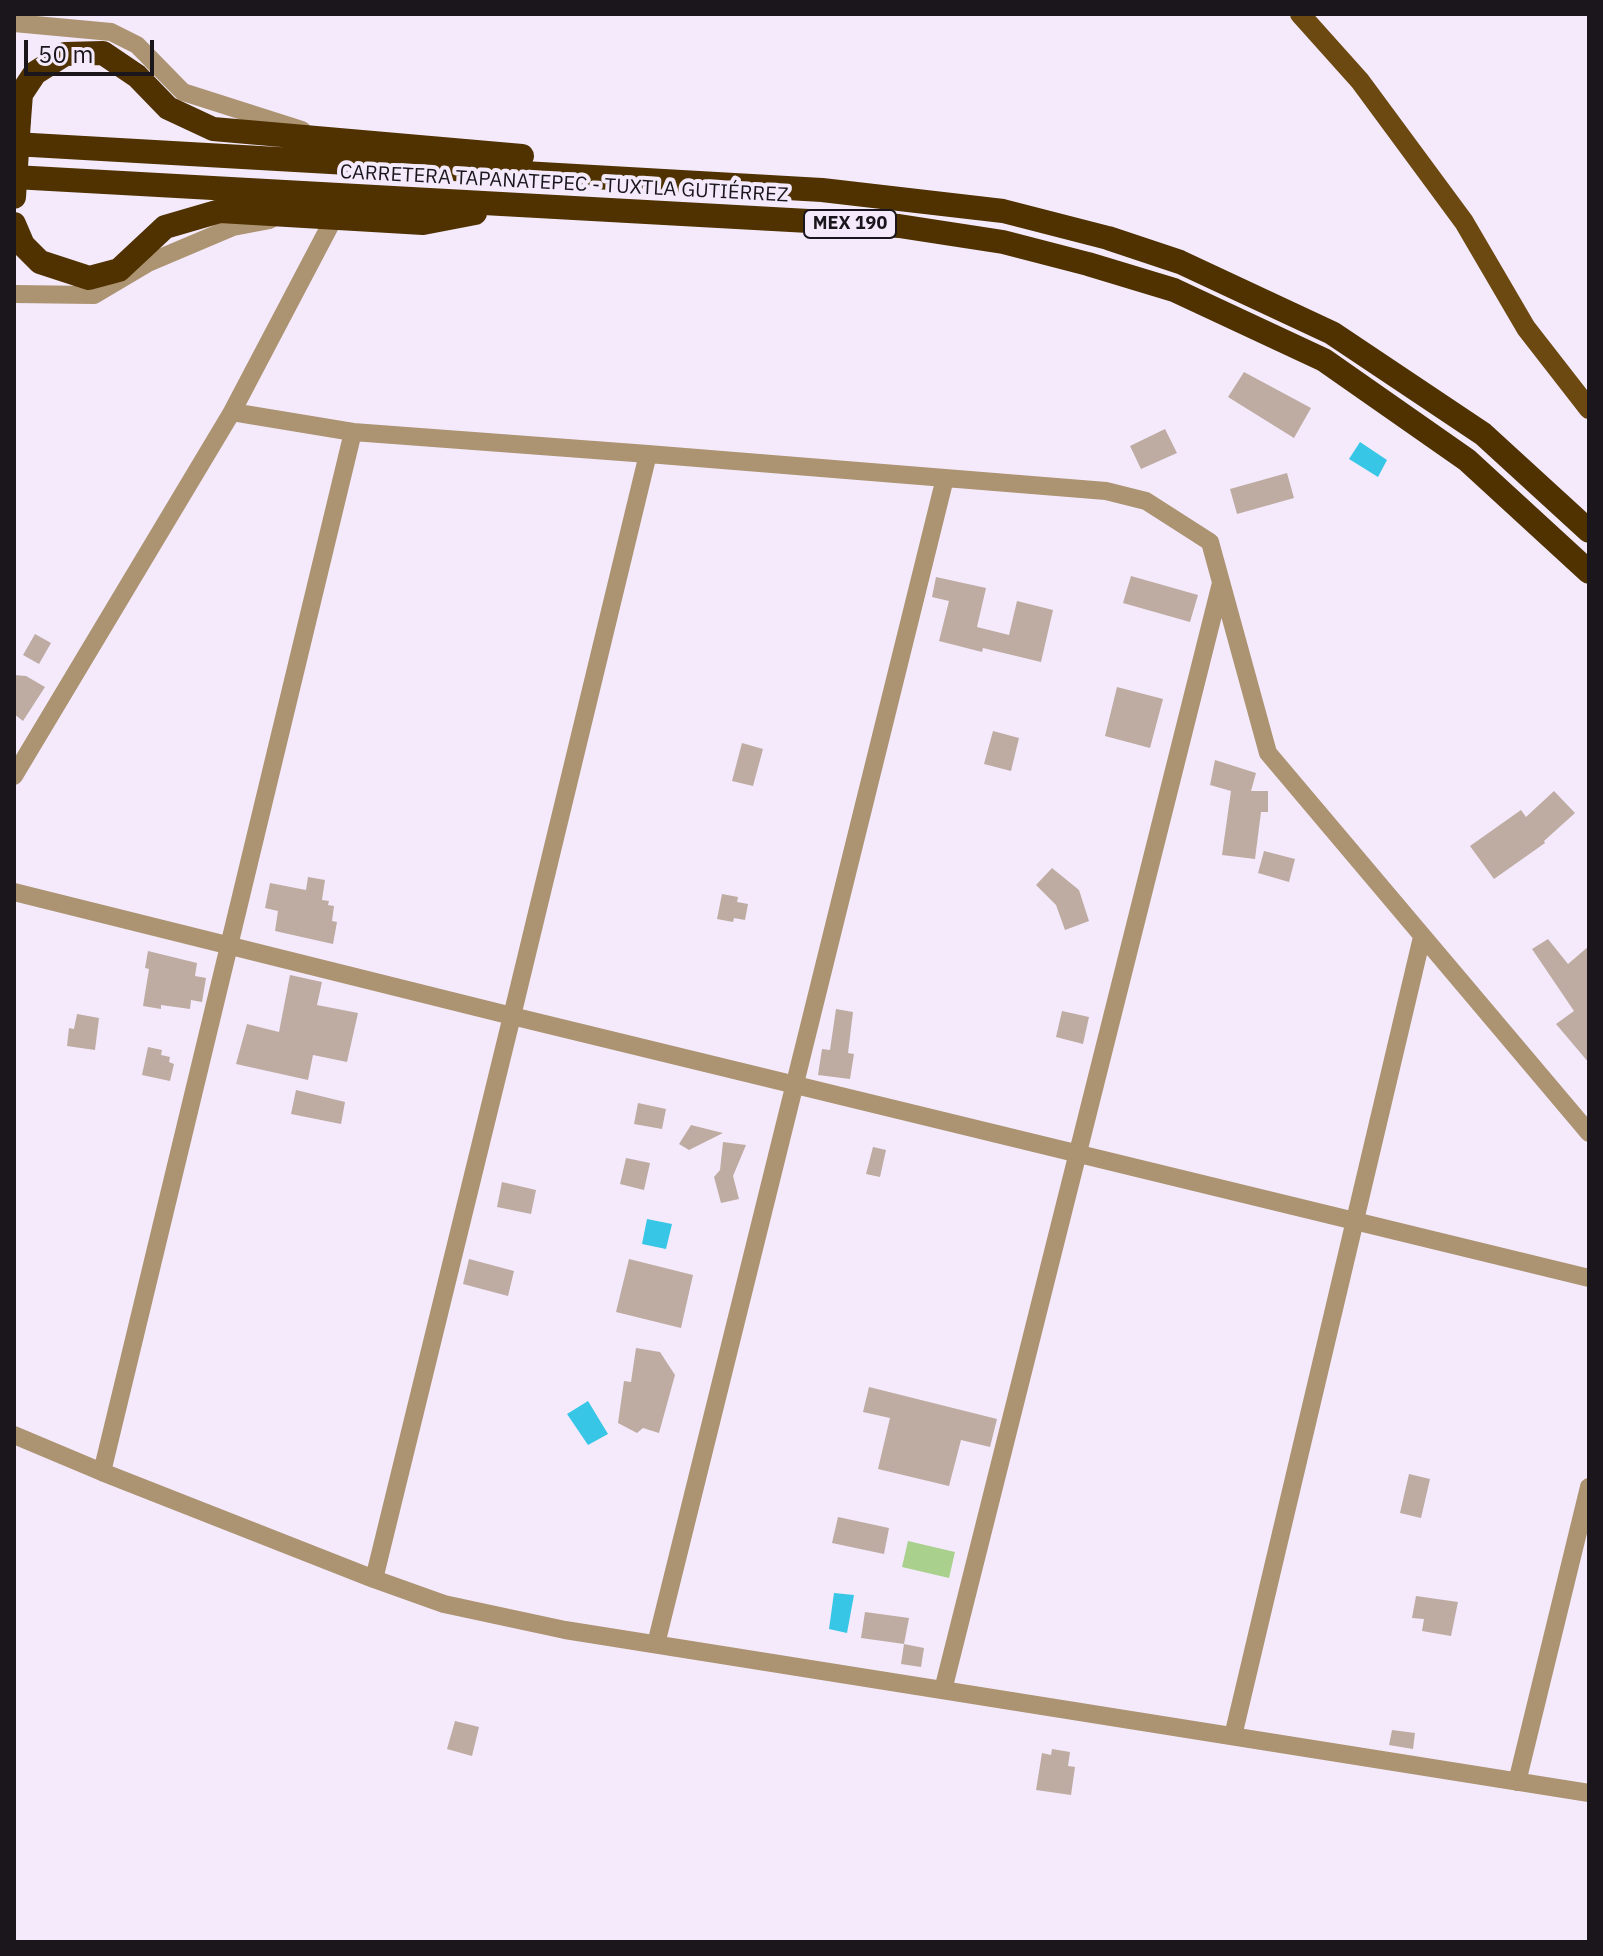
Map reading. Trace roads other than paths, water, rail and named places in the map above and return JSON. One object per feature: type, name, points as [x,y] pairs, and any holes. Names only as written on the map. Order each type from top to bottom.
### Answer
[{"type":"highway","points":[[14,208],[19,120],[17,89],[65,54],[103,53],[137,76],[168,108],[213,129],[572,160],[621,178]]},
{"type":"highway","name":"CARRETERA TAPANATEPEC - TUXTLA GUTIÉRREZ","points":[[14,144],[822,190],[1003,211],[1108,238],[1180,262],[1332,333],[1483,434],[1589,531]]},
{"type":"highway","name":"CARRETERA TAPANATEPEC - TUXTLA GUTIÉRREZ","points":[[14,177],[899,226],[1003,242],[1174,290],[1324,360],[1467,460],[1589,572]]},
{"type":"highway","points":[[14,224],[23,245],[40,262],[89,278],[119,270],[165,227],[220,211],[423,223],[514,205]]},
{"type":"main road","points":[[1300,14],[1360,81],[1464,222],[1526,328],[1589,409]]},
{"type":"street","points":[[14,23],[111,32],[137,45],[183,92],[338,142]]},
{"type":"street","points":[[14,294],[94,295],[148,263],[233,227],[296,215]]},
{"type":"street","points":[[14,776],[232,412],[334,218]]},
{"type":"street","points":[[232,412],[353,432],[1106,491],[1146,501],[1210,542],[1268,753],[1589,1133]]},
{"type":"street","points":[[102,1472],[353,432]]},
{"type":"street","points":[[374,1579],[648,454]]},
{"type":"street","points":[[656,1644],[945,478]]},
{"type":"street","points":[[943,1690],[1221,582]]},
{"type":"street","points":[[14,892],[1589,1278]]},
{"type":"street","points":[[1233,1736],[1422,937]]},
{"type":"street","points":[[14,1435],[444,1604],[565,1630],[1589,1793]]},
{"type":"street","points":[[1517,1782],[1589,1487]]},
{"type":"water","points":[[1360,442],[1387,460],[1378,477],[1349,459]]},
{"type":"water","points":[[647,1219],[672,1224],[666,1249],[642,1244]]},
{"type":"water","points":[[588,1401],[608,1434],[588,1445],[567,1414]]},
{"type":"water","points":[[834,1593],[854,1595],[847,1633],[829,1629]]}]
